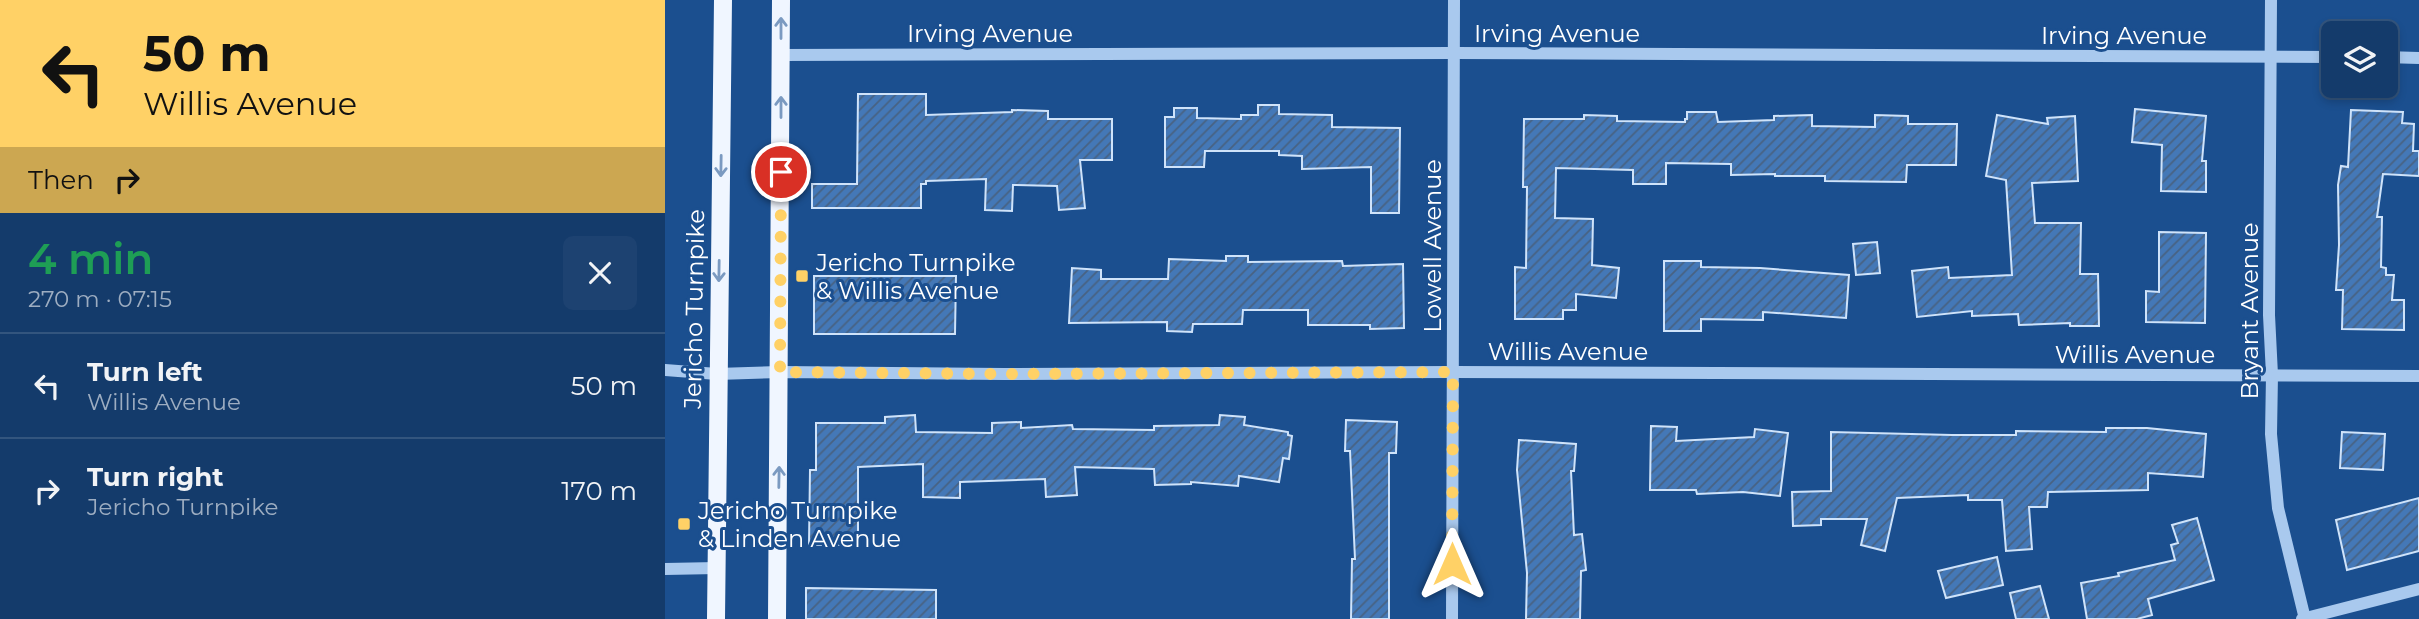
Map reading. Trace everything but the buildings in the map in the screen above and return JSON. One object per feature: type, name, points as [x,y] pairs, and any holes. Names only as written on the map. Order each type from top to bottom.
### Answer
[{"type":"main road","name":"Jericho Turnpike","points":[[716,619],[723,0]]},
{"type":"main road","points":[[777,619],[781,0]]},
{"type":"street","name":"Lowell Avenue","points":[[1452,619],[1454,0]]},
{"type":"street","name":"Bryant Avenue","points":[[2271,0],[2271,434],[2278,508],[2304,619]]},
{"type":"street","name":"Irving Avenue","points":[[781,55],[1454,53],[2321,57]]},
{"type":"street","points":[[2398,57],[2419,58]]},
{"type":"street","name":"Willis Avenue","points":[[665,370],[717,374],[1453,372],[2419,376]]},
{"type":"street","points":[[665,569],[717,568]]},
{"type":"street","points":[[2304,619],[2419,589]]},
{"type":"place","name":"Jericho Turnpike & Willis Avenue","points":[[802,276]]},
{"type":"place","name":"Jericho Turnpike & Linden Avenue","points":[[684,524]]},
{"type":"route","points":[[781,172],[780,372],[1453,372],[1452,564]]}]
